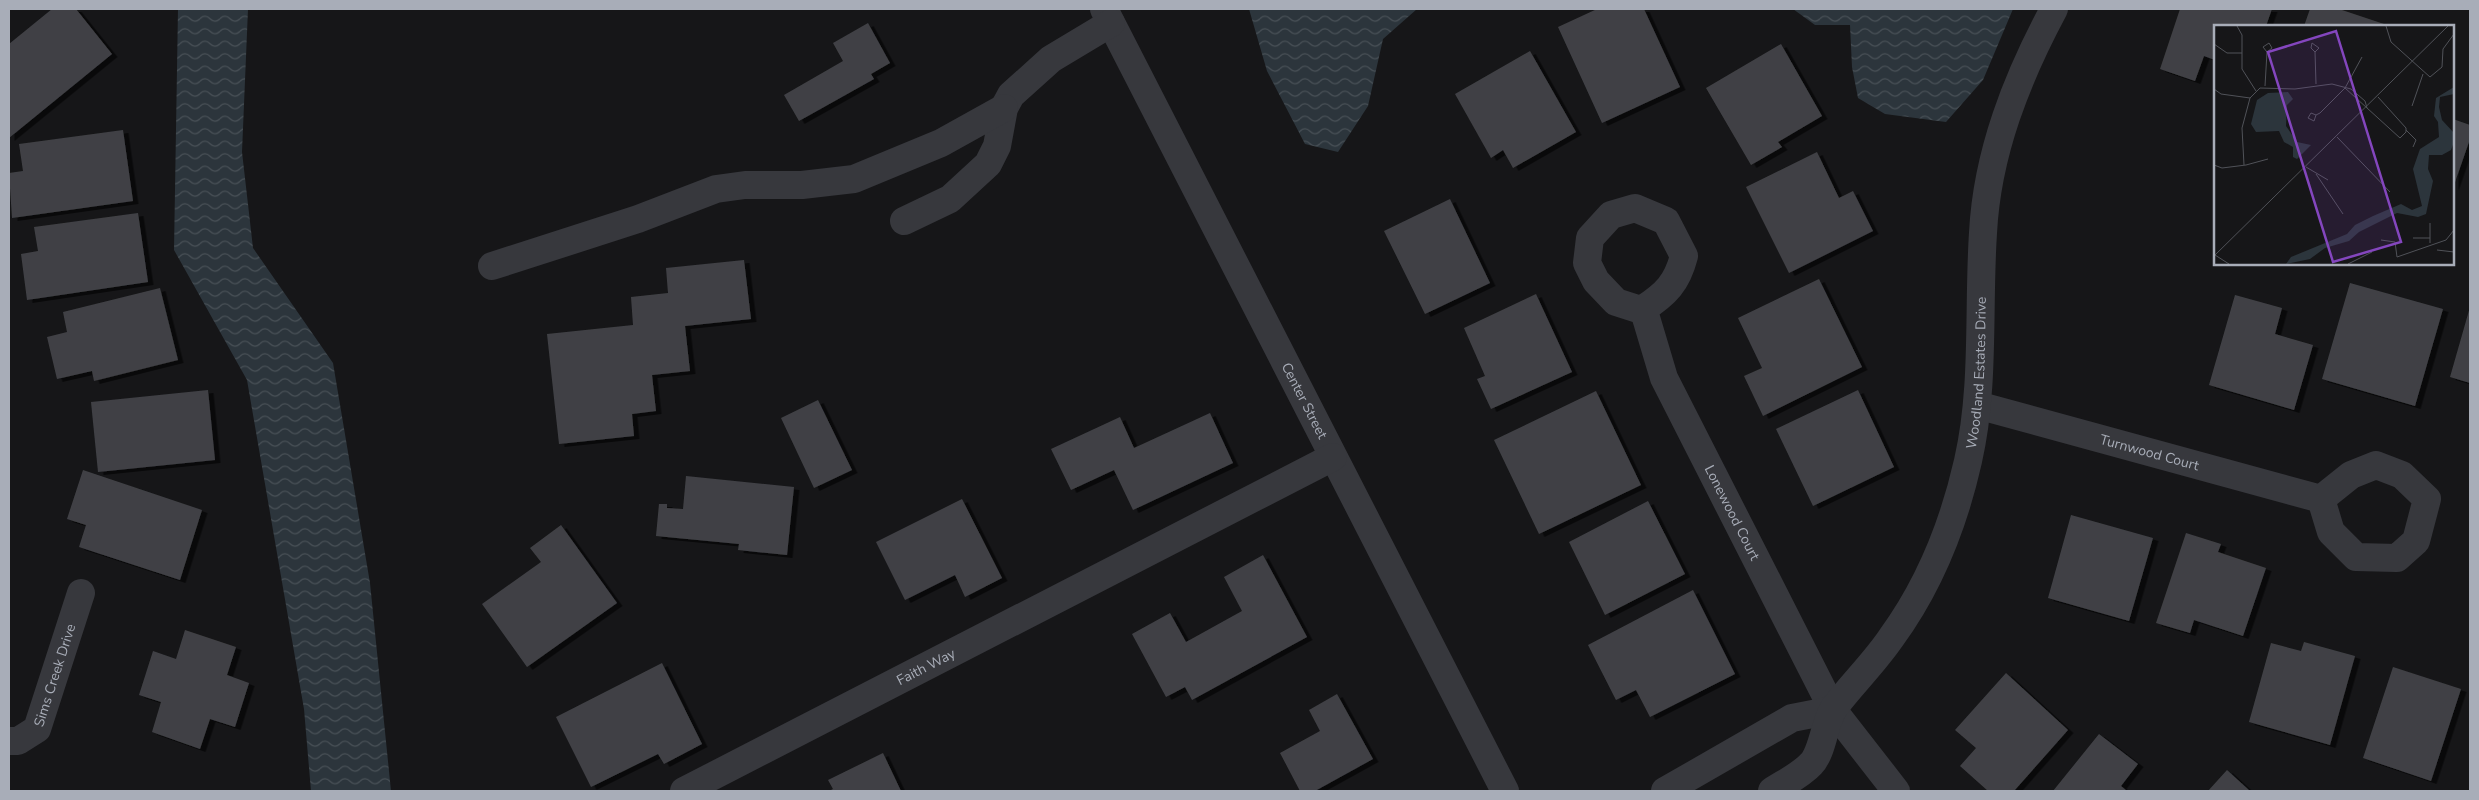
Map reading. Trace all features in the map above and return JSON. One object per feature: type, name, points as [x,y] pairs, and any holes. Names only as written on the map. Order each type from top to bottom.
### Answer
[{"type":"street","name":"Woodland Estates Drive","points":[[1772,791],[1812,763],[1833,710],[1892,637],[1925,582],[1950,522],[1968,460],[1977,405],[1983,230],[1992,167],[2009,105],[2034,46],[2054,9]]},
{"type":"street","points":[[904,221],[950,199],[988,164],[997,146],[1004,108],[1011,95],[1051,59],[1108,16]]},
{"type":"street","name":"Center Street","points":[[1108,16],[1505,791]]},
{"type":"street","points":[[492,266],[638,219],[716,189],[745,184],[802,185],[854,179],[941,144],[1004,108]]},
{"type":"street","name":"Lonewood Court","points":[[1644,311],[1654,352],[1664,378],[1833,710],[1896,791]]},
{"type":"street","name":"Turnwood Court","points":[[1977,405],[2321,499]]},
{"type":"street","name":"Faith Way","points":[[684,791],[1333,458]]},
{"type":"street","name":"Sims Creek Drive","points":[[9,741],[18,740],[37,729],[81,593]]},
{"type":"street","points":[[1665,791],[1792,718],[1833,710]]},
{"type":"water","points":[[178,9],[248,9],[242,152],[253,248],[333,363],[370,583],[391,791],[311,791],[304,709],[247,380],[174,250]]},
{"type":"water","points":[[1249,9],[1417,9],[1383,39],[1368,106],[1338,152],[1305,144],[1267,71]]},
{"type":"water","points":[[1793,9],[2013,9],[1983,80],[1946,122],[1885,114],[1858,98],[1852,67],[1850,25],[1815,25]]},
{"type":"building","points":[[52,9],[76,9],[112,54],[9,138],[9,44]]},
{"type":"building","points":[[1597,9],[1644,9],[1680,87],[1602,123],[1558,27]]},
{"type":"building","points":[[2180,9],[2272,9],[2266,25],[2214,25],[2214,60],[2204,56],[2195,81],[2160,69]]},
{"type":"building","points":[[2310,9],[2339,9],[2387,25],[2304,25]]},
{"type":"building","points":[[868,23],[890,63],[871,74],[874,79],[799,121],[784,95],[843,61],[833,43]]},
{"type":"building","points":[[1781,44],[1822,116],[1778,142],[1782,147],[1751,165],[1706,88]]},
{"type":"building","points":[[1530,51],[1576,132],[1513,168],[1503,150],[1491,158],[1455,94]]},
{"type":"building","points":[[2454,119],[2470,125],[2470,139],[2454,185]]},
{"type":"building","points":[[123,130],[133,201],[12,218],[9,173],[23,171],[19,144]]},
{"type":"building","points":[[1817,152],[1839,198],[1853,191],[1873,231],[1789,273],[1746,187]]},
{"type":"building","points":[[1450,199],[1490,283],[1425,314],[1384,231]]},
{"type":"building","points":[[138,213],[148,282],[27,300],[21,254],[38,251],[34,227]]},
{"type":"building","points":[[744,260],[751,319],[685,326],[690,371],[652,375],[656,411],[632,414],[634,436],[559,444],[547,334],[633,325],[631,297],[668,293],[666,268]]},
{"type":"building","points":[[1819,279],[1862,367],[1763,416],[1744,376],[1762,368],[1738,318]]},
{"type":"building","points":[[2350,283],[2443,309],[2415,406],[2322,379]]},
{"type":"building","points":[[160,288],[178,360],[94,381],[92,371],[57,379],[47,337],[67,332],[63,312]]},
{"type":"building","points":[[1536,294],[1572,372],[1491,409],[1477,379],[1485,376],[1464,328]]},
{"type":"building","points":[[2235,295],[2282,308],[2275,334],[2313,345],[2294,410],[2209,385]]},
{"type":"building","points":[[2470,307],[2470,383],[2450,377]]},
{"type":"building","points":[[208,390],[215,460],[98,472],[91,402]]},
{"type":"building","points":[[1858,390],[1894,467],[1813,506],[1776,429]]},
{"type":"building","points":[[1596,391],[1641,485],[1539,534],[1494,440]]},
{"type":"building","points":[[818,400],[852,470],[814,488],[781,418]]},
{"type":"building","points":[[1210,413],[1233,463],[1133,510],[1114,470],[1071,490],[1051,449],[1120,417],[1134,448]]},
{"type":"building","points":[[83,470],[202,510],[180,580],[79,547],[86,525],[67,519]]},
{"type":"building","points":[[686,476],[794,487],[787,555],[738,550],[739,544],[656,536],[659,504],[667,504],[667,508],[683,509]]},
{"type":"building","points":[[962,499],[1002,578],[965,597],[955,575],[905,600],[876,542]]},
{"type":"building","points":[[1648,501],[1685,574],[1605,615],[1569,542]]},
{"type":"building","points":[[2071,515],[2153,538],[2129,621],[2048,598]]},
{"type":"building","points":[[561,525],[617,603],[527,667],[482,604],[541,562],[530,548]]},
{"type":"building","points":[[2186,533],[2221,544],[2218,552],[2266,568],[2243,636],[2194,620],[2190,633],[2156,623]]},
{"type":"building","points":[[1263,555],[1307,637],[1192,700],[1185,687],[1166,697],[1132,634],[1170,613],[1186,642],[1242,611],[1224,577]]},
{"type":"building","points":[[1693,590],[1735,674],[1650,717],[1636,690],[1616,700],[1588,645]]},
{"type":"building","points":[[185,630],[236,647],[227,675],[249,683],[235,727],[210,719],[200,749],[152,732],[161,702],[139,695],[153,651],[176,659]]},
{"type":"building","points":[[2304,642],[2355,656],[2330,745],[2249,722],[2271,643],[2301,651]]},
{"type":"building","points":[[662,663],[702,744],[664,764],[658,754],[591,787],[556,717]]},
{"type":"building","points":[[2393,667],[2461,689],[2431,781],[2363,758]]},
{"type":"building","points":[[2006,673],[2068,730],[2014,791],[1988,791],[1960,766],[1976,748],[1955,730]]},
{"type":"building","points":[[1337,694],[1373,759],[1315,791],[1300,791],[1280,753],[1320,731],[1309,710]]},
{"type":"building","points":[[2099,734],[2138,764],[2121,786],[2127,791],[2053,791]]},
{"type":"building","points":[[883,753],[901,791],[829,791],[833,789],[828,780]]},
{"type":"building","points":[[2227,770],[2250,791],[2208,791]]}]
